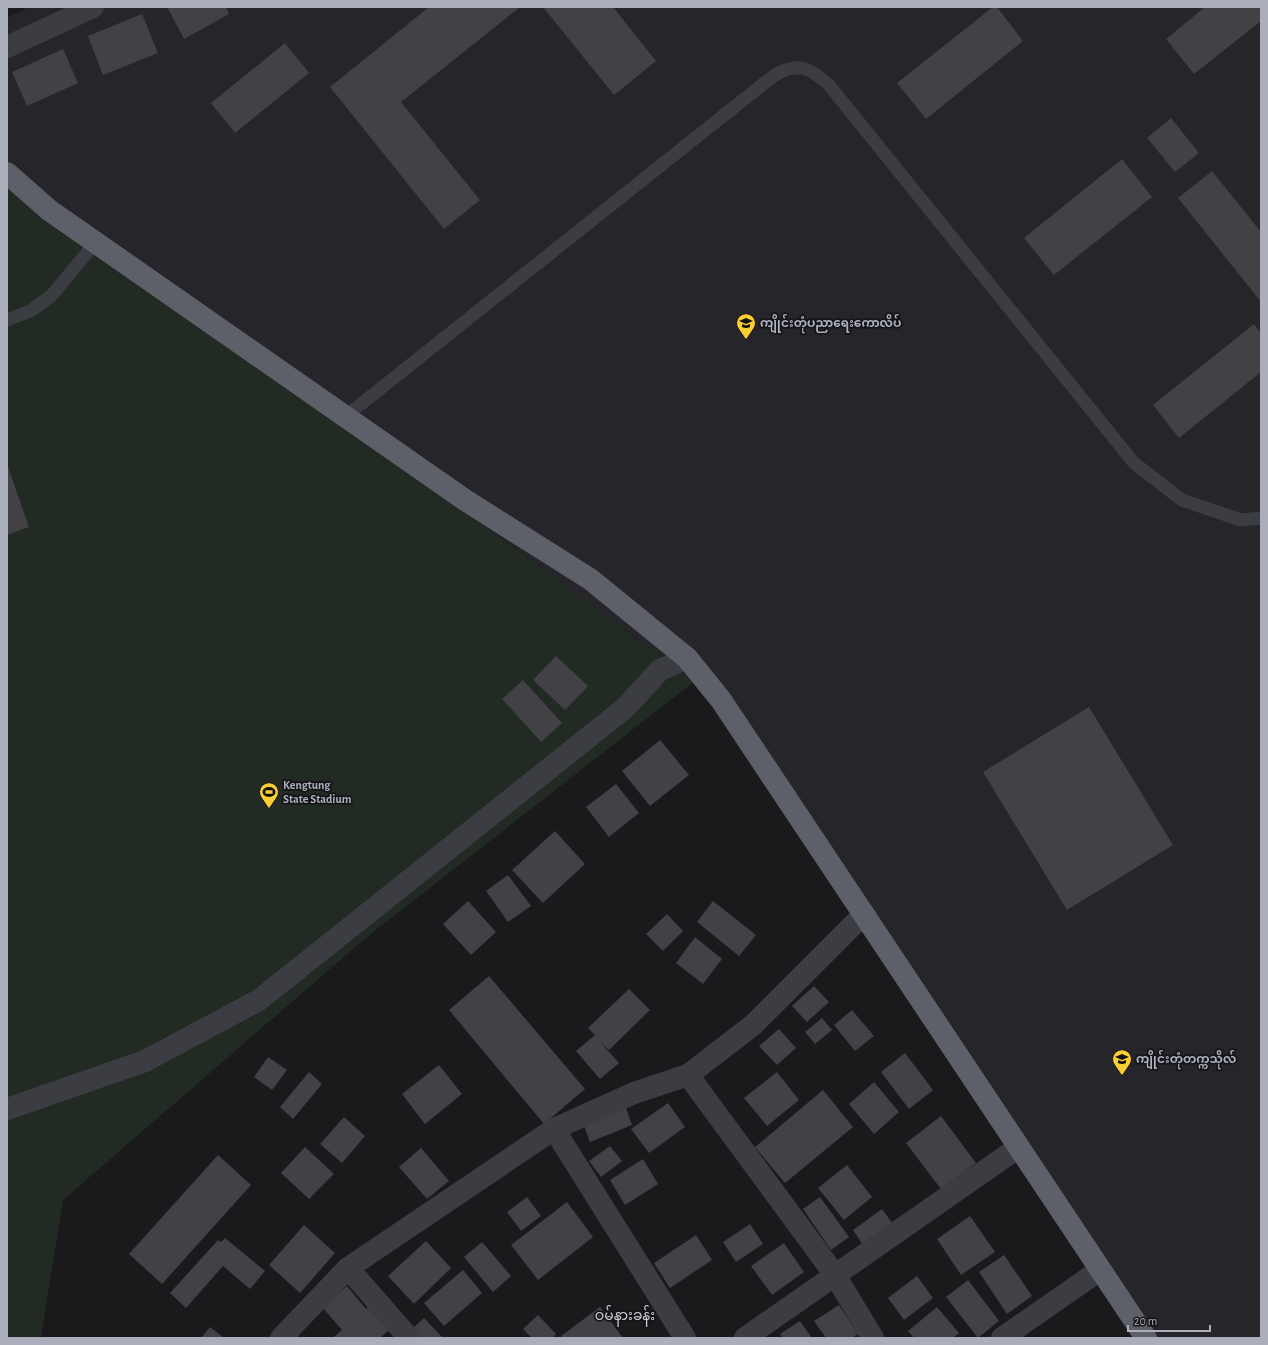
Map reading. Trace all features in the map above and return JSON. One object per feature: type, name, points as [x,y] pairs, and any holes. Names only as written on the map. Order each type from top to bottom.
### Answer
[{"type":"highway","points":[[7,173],[49,210],[465,500],[590,579],[687,658],[721,700],[1146,1338]]},
{"type":"street","points":[[7,47],[93,7]]},
{"type":"street","points":[[7,1109],[145,1061],[259,1000],[625,708],[660,670],[687,658]]},
{"type":"street","points":[[281,1338],[348,1268],[554,1129],[634,1093],[688,1075],[753,1026],[864,914]]},
{"type":"street","points":[[688,1075],[835,1275],[873,1338]]},
{"type":"street","points":[[554,1129],[685,1338]]},
{"type":"street","points":[[745,1338],[1019,1147]]},
{"type":"street","points":[[348,1268],[409,1338]]},
{"type":"street","points":[[1002,1338],[1100,1270]]},
{"type":"lane","points":[[346,416],[772,77],[785,69],[800,68],[814,71],[830,85],[1134,463],[1182,500],[1241,520],[1261,518]]},
{"type":"lane","points":[[7,320],[32,310],[52,295],[96,242]]},
{"type":"shaded area","name":"ကျိုင်းတုံပညာရေးကောလိပ်","points":[[29,7],[1261,7],[1261,1338],[1159,1338],[809,814],[695,681],[7,175],[7,18]]},
{"type":"shaded area","name":"Kengtung State Stadium","points":[[7,175],[695,681],[367,937],[63,1200],[41,1338],[7,1338]]},
{"type":"building","points":[[167,7],[226,7],[229,14],[184,39]]},
{"type":"building","points":[[429,7],[520,7],[401,102],[480,200],[444,229],[330,87]]},
{"type":"building","points":[[543,7],[613,7],[656,61],[614,95]]},
{"type":"building","points":[[993,7],[997,7],[1023,41],[926,119],[897,83]]},
{"type":"building","points":[[1205,7],[1261,7],[1261,21],[1194,74],[1166,39]]},
{"type":"building","points":[[142,14],[158,53],[103,75],[88,36]]},
{"type":"building","points":[[285,43],[309,73],[235,133],[211,103]]},
{"type":"building","points":[[63,49],[78,83],[27,106],[12,72]]},
{"type":"building","points":[[1171,118],[1199,153],[1175,172],[1147,138]]},
{"type":"building","points":[[1122,159],[1152,197],[1054,275],[1024,238]]},
{"type":"building","points":[[1212,171],[1261,232],[1261,302],[1178,198]]},
{"type":"building","points":[[1254,324],[1261,333],[1261,372],[1179,438],[1153,405]]},
{"type":"building","points":[[7,464],[29,527],[7,535]]},
{"type":"building","points":[[556,656],[588,686],[565,710],[533,680]]},
{"type":"building","points":[[523,680],[562,723],[541,742],[502,699]]},
{"type":"building","points":[[1089,707],[1173,845],[1067,910],[983,772]]},
{"type":"building","points":[[660,740],[689,775],[650,806],[622,771]]},
{"type":"building","points":[[616,784],[639,813],[609,837],[586,807]]},
{"type":"building","points":[[555,831],[585,864],[543,903],[512,870]]},
{"type":"building","points":[[508,875],[531,906],[508,922],[486,891]]},
{"type":"building","points":[[468,901],[496,932],[471,955],[443,924]]},
{"type":"building","points":[[713,901],[756,935],[739,956],[697,922]]},
{"type":"building","points":[[667,914],[683,931],[663,951],[646,934]]},
{"type":"building","points":[[695,937],[722,959],[703,984],[676,963]]},
{"type":"building","points":[[489,976],[585,1089],[544,1124],[449,1010]]},
{"type":"building","points":[[814,986],[829,1002],[807,1022],[792,1006]]},
{"type":"building","points":[[629,989],[650,1010],[609,1050],[601,1043],[619,1063],[600,1079],[576,1051],[595,1035],[588,1028]]},
{"type":"building","points":[[852,1010],[874,1036],[855,1051],[834,1025]]},
{"type":"building","points":[[822,1018],[832,1030],[815,1044],[805,1032]]},
{"type":"building","points":[[779,1029],[796,1048],[777,1065],[759,1046]]},
{"type":"building","points":[[905,1053],[933,1090],[909,1109],[881,1072]]},
{"type":"building","points":[[268,1057],[287,1070],[272,1090],[254,1077]]},
{"type":"building","points":[[439,1065],[462,1094],[425,1124],[402,1094]]},
{"type":"building","points":[[309,1072],[322,1084],[293,1119],[280,1107]]},
{"type":"building","points":[[777,1072],[799,1100],[767,1126],[744,1098]]},
{"type":"building","points":[[874,1082],[899,1112],[874,1134],[849,1104]]},
{"type":"building","points":[[823,1090],[853,1127],[785,1183],[755,1147]]},
{"type":"building","points":[[668,1103],[685,1127],[649,1153],[631,1129]]},
{"type":"building","points":[[626,1108],[632,1125],[590,1142],[584,1126]]},
{"type":"building","points":[[941,1116],[976,1163],[941,1189],[906,1143]]},
{"type":"building","points":[[344,1117],[365,1136],[342,1163],[320,1144]]},
{"type":"building","points":[[610,1146],[622,1161],[601,1177],[589,1161]]},
{"type":"building","points":[[305,1147],[334,1174],[309,1199],[281,1173]]},
{"type":"building","points":[[421,1148],[449,1181],[427,1199],[399,1167]]},
{"type":"building","points":[[218,1155],[251,1185],[162,1284],[129,1254]]},
{"type":"building","points":[[643,1159],[658,1184],[625,1205],[610,1180]]},
{"type":"building","points":[[847,1165],[872,1197],[844,1220],[818,1188]]},
{"type":"building","points":[[527,1197],[541,1216],[521,1231],[507,1212]]},
{"type":"building","points":[[820,1197],[849,1237],[831,1250],[803,1209]]},
{"type":"building","points":[[567,1202],[593,1237],[538,1280],[511,1245]]},
{"type":"building","points":[[882,1209],[895,1227],[865,1248],[853,1230]]},
{"type":"building","points":[[970,1216],[995,1252],[961,1275],[937,1239]]},
{"type":"building","points":[[750,1224],[763,1244],[736,1262],[723,1242]]},
{"type":"building","points":[[304,1225],[335,1253],[300,1293],[269,1265]]},
{"type":"building","points":[[696,1235],[712,1260],[670,1288],[654,1263]]},
{"type":"building","points":[[225,1238],[265,1271],[250,1289],[223,1266],[186,1308],[170,1293],[218,1240],[221,1242]]},
{"type":"building","points":[[426,1241],[451,1268],[414,1304],[388,1276]]},
{"type":"building","points":[[482,1242],[511,1276],[493,1292],[464,1257]]},
{"type":"building","points":[[784,1243],[804,1272],[772,1295],[751,1266]]},
{"type":"building","points":[[1004,1255],[1032,1296],[1007,1314],[979,1272]]},
{"type":"building","points":[[463,1270],[482,1293],[444,1326],[424,1303]]},
{"type":"building","points":[[917,1276],[933,1298],[904,1320],[888,1298]]},
{"type":"building","points":[[968,1280],[999,1321],[978,1338],[946,1297]]},
{"type":"building","points":[[347,1286],[366,1309],[369,1307],[389,1330],[380,1338],[333,1338],[342,1330],[322,1307]]},
{"type":"building","points":[[839,1305],[858,1334],[852,1338],[826,1338],[814,1321]]},
{"type":"building","points":[[600,1307],[623,1338],[562,1338],[561,1336]]},
{"type":"building","points":[[937,1307],[959,1333],[953,1338],[914,1338],[908,1331]]},
{"type":"building","points":[[538,1315],[556,1334],[552,1338],[532,1338],[523,1329]]},
{"type":"building","points":[[424,1318],[443,1338],[421,1338],[412,1329]]},
{"type":"building","points":[[800,1321],[812,1338],[783,1338],[780,1334]]},
{"type":"building","points":[[210,1327],[224,1338],[201,1338]]},
{"type":"place","name":"ကျိုင်းတုံပညာရေးကောလိပ်","points":[[746,340]]},
{"type":"place","name":"Kengtung State Stadium","points":[[269,809]]},
{"type":"place","name":"ကျိုင်းတုံတက္ကသိုလ်","points":[[1122,1076]]},
{"type":"district","name":"ဝမ်နားခန်း","points":[[625,1316]]}]
